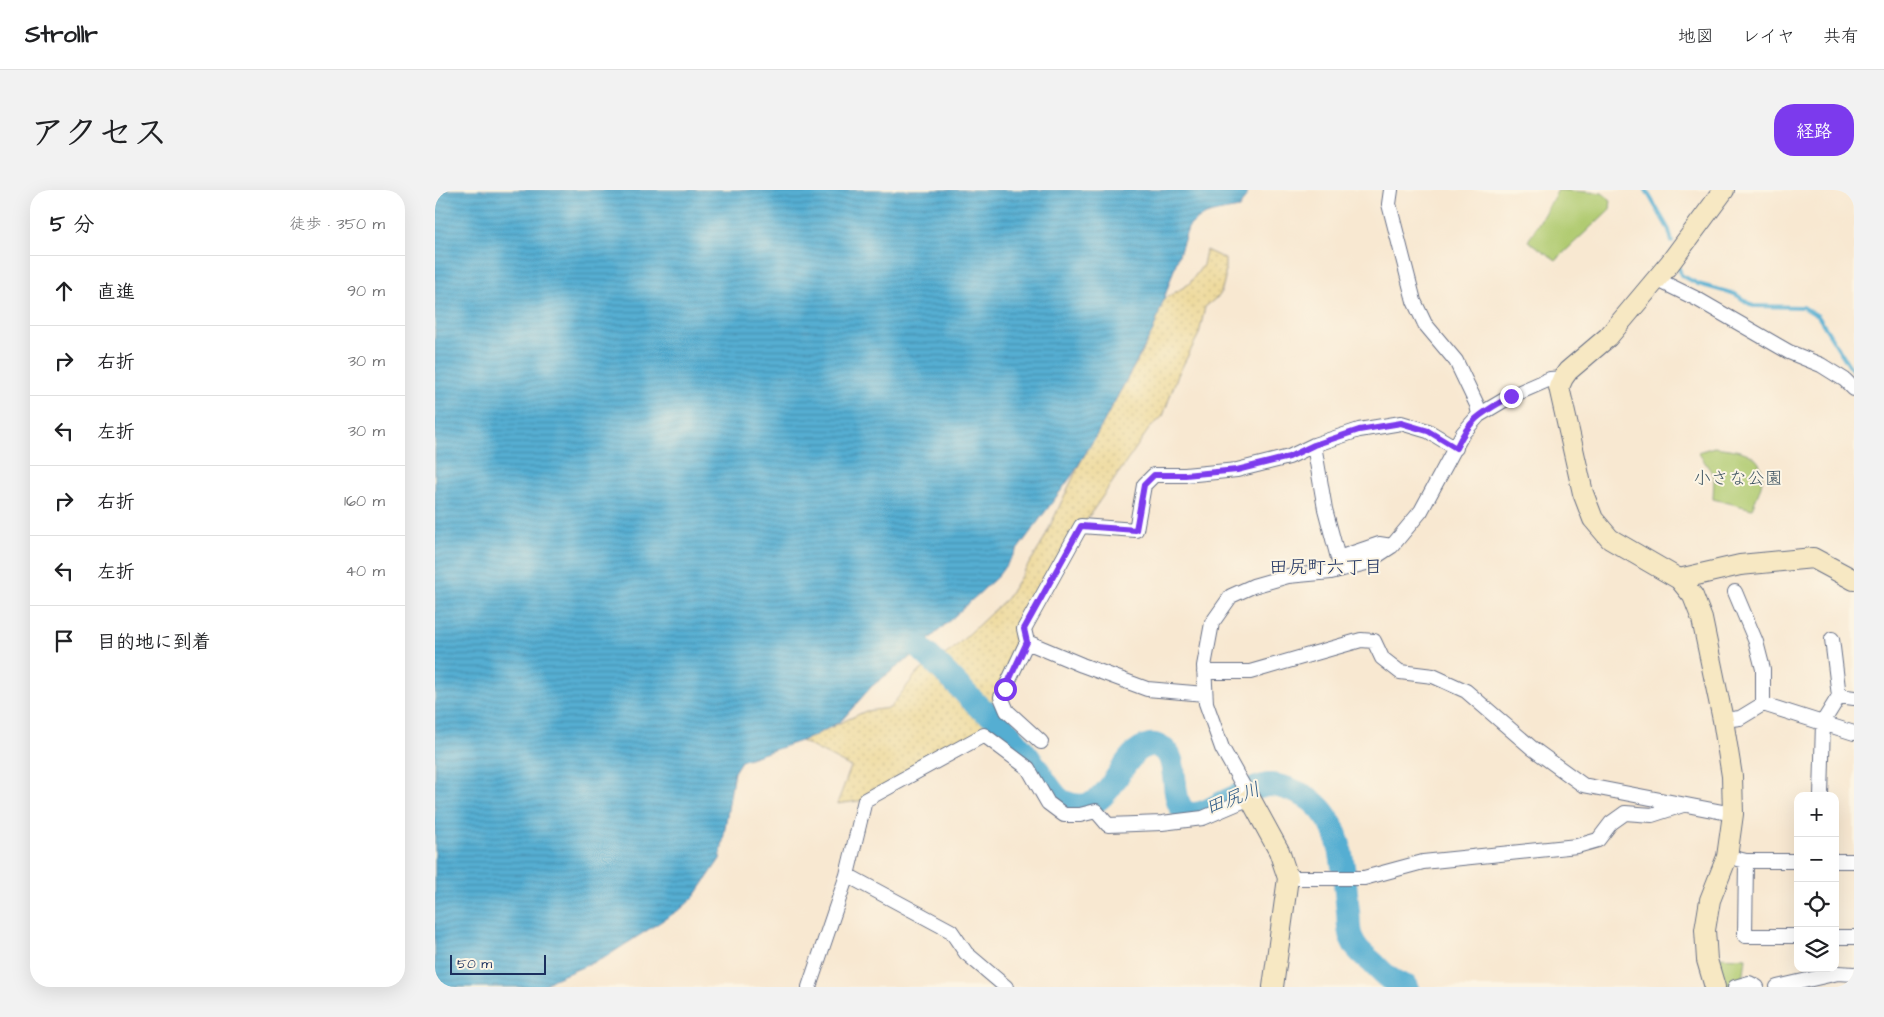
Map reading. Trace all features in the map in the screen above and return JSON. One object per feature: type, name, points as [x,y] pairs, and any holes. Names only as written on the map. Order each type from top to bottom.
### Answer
[{"type":"street","points":[[1391,190],[1389,204],[1414,300],[1425,324],[1456,361],[1477,405],[1479,414]]},
{"type":"street","points":[[1724,190],[1608,338],[1563,378],[1559,387],[1583,493],[1593,519],[1610,539],[1679,579],[1693,596],[1702,619],[1723,720],[1732,776],[1736,859],[1745,936],[1794,936]]},
{"type":"street","points":[[1656,279],[1697,299],[1789,352],[1821,365],[1854,388]]},
{"type":"street","points":[[1273,987],[1288,878],[1279,851],[1222,748],[1206,703],[1204,672],[1212,623],[1231,596],[1253,586],[1288,576],[1331,572],[1366,563],[1391,546],[1421,511],[1463,433],[1479,414],[1511,396],[1550,379],[1563,378]]},
{"type":"street","points":[[1041,742],[1007,711],[1001,697],[1027,642],[1024,629],[1081,526],[1136,530],[1144,485],[1154,475],[1185,475],[1237,470],[1289,457],[1314,445],[1359,430],[1401,423],[1428,431],[1456,448]]},
{"type":"street","points":[[1314,445],[1325,509],[1338,558],[1379,544],[1391,546]]},
{"type":"street","points":[[1679,579],[1739,565],[1813,558],[1854,580]]},
{"type":"street","points":[[1735,592],[1756,642],[1763,669],[1763,704]]},
{"type":"street","points":[[1821,792],[1823,722],[1839,696],[1832,639]]},
{"type":"street","points":[[1204,672],[1250,672],[1361,640],[1374,642],[1382,658],[1400,672],[1433,676],[1466,691],[1532,748],[1583,785],[1733,814]]},
{"type":"street","points":[[1027,642],[1082,666],[1147,689],[1205,694]]},
{"type":"street","points":[[1839,696],[1854,698]]},
{"type":"street","points":[[1723,720],[1739,718],[1763,704],[1854,733]]},
{"type":"street","points":[[809,987],[847,875],[865,800],[984,735],[1029,768],[1048,803],[1064,815],[1080,815],[1096,811],[1108,825],[1162,823],[1203,818],[1247,791]]},
{"type":"street","points":[[1288,878],[1364,878],[1423,862],[1577,846],[1598,840],[1611,823],[1625,813],[1653,815],[1684,804]]},
{"type":"street","points":[[1736,859],[1794,861]]},
{"type":"street","points":[[1715,987],[1707,960],[1705,930],[1710,900],[1736,859]]},
{"type":"street","points":[[1839,861],[1854,861]]},
{"type":"street","points":[[847,875],[951,932],[966,953],[1006,987]]},
{"type":"street","points":[[1839,937],[1854,937]]},
{"type":"street","points":[[1777,987],[1838,973],[1854,974]]},
{"type":"street","points":[[1735,987],[1749,983],[1757,987]]},
{"type":"green space","points":[[1558,190],[1602,193],[1611,200],[1610,209],[1556,260],[1528,241]]},
{"type":"green space","name":"小さな公園","points":[[1714,447],[1747,453],[1758,462],[1761,469],[1762,483],[1752,509],[1713,499],[1714,476],[1698,452]]},
{"type":"green space","points":[[1713,957],[1746,958],[1743,981],[1726,986],[1721,982]]},
{"type":"sand","points":[[1206,250],[1225,259],[1225,279],[1220,295],[1205,307],[1199,334],[1177,377],[1163,416],[1149,429],[1076,535],[1032,615],[995,719],[963,747],[865,800],[837,804],[851,767],[801,741],[866,711],[890,708],[917,673],[952,650],[1007,598],[1041,545],[1080,463],[1144,349],[1164,299],[1189,284],[1203,265]]},
{"type":"water","points":[[435,190],[1249,190],[1239,208],[1205,216],[1188,228],[1153,331],[1096,436],[1073,474],[998,576],[909,658],[872,686],[841,721],[812,737],[741,761],[734,772],[720,859],[695,896],[682,908],[604,958],[554,979],[541,987],[435,987]]},
{"type":"waterway","points":[[1646,190],[1669,230],[1672,242]]},
{"type":"waterway","points":[[1679,268],[1681,275],[1698,284],[1735,294],[1753,306],[1803,307],[1818,316],[1854,371]]},
{"type":"waterway","name":"田尻川","points":[[920,648],[980,708],[993,716],[1004,727],[1052,791],[1064,802],[1080,806],[1093,803],[1104,795],[1129,759],[1139,750],[1151,745],[1168,753],[1172,762],[1176,795],[1179,805],[1185,812],[1201,813],[1245,792],[1269,785],[1285,788],[1308,798],[1323,812],[1337,837],[1343,866],[1349,931],[1353,942],[1385,975],[1407,987]]},
{"type":"district","name":"田尻町六丁目","points":[[1326,567]]},
{"type":"route","points":[[1005,689],[1027,642],[1024,629],[1081,526],[1136,530],[1144,485],[1154,475],[1185,475],[1237,470],[1289,457],[1314,445],[1359,430],[1401,423],[1428,431],[1456,448],[1463,433],[1479,414],[1511,396]]}]
